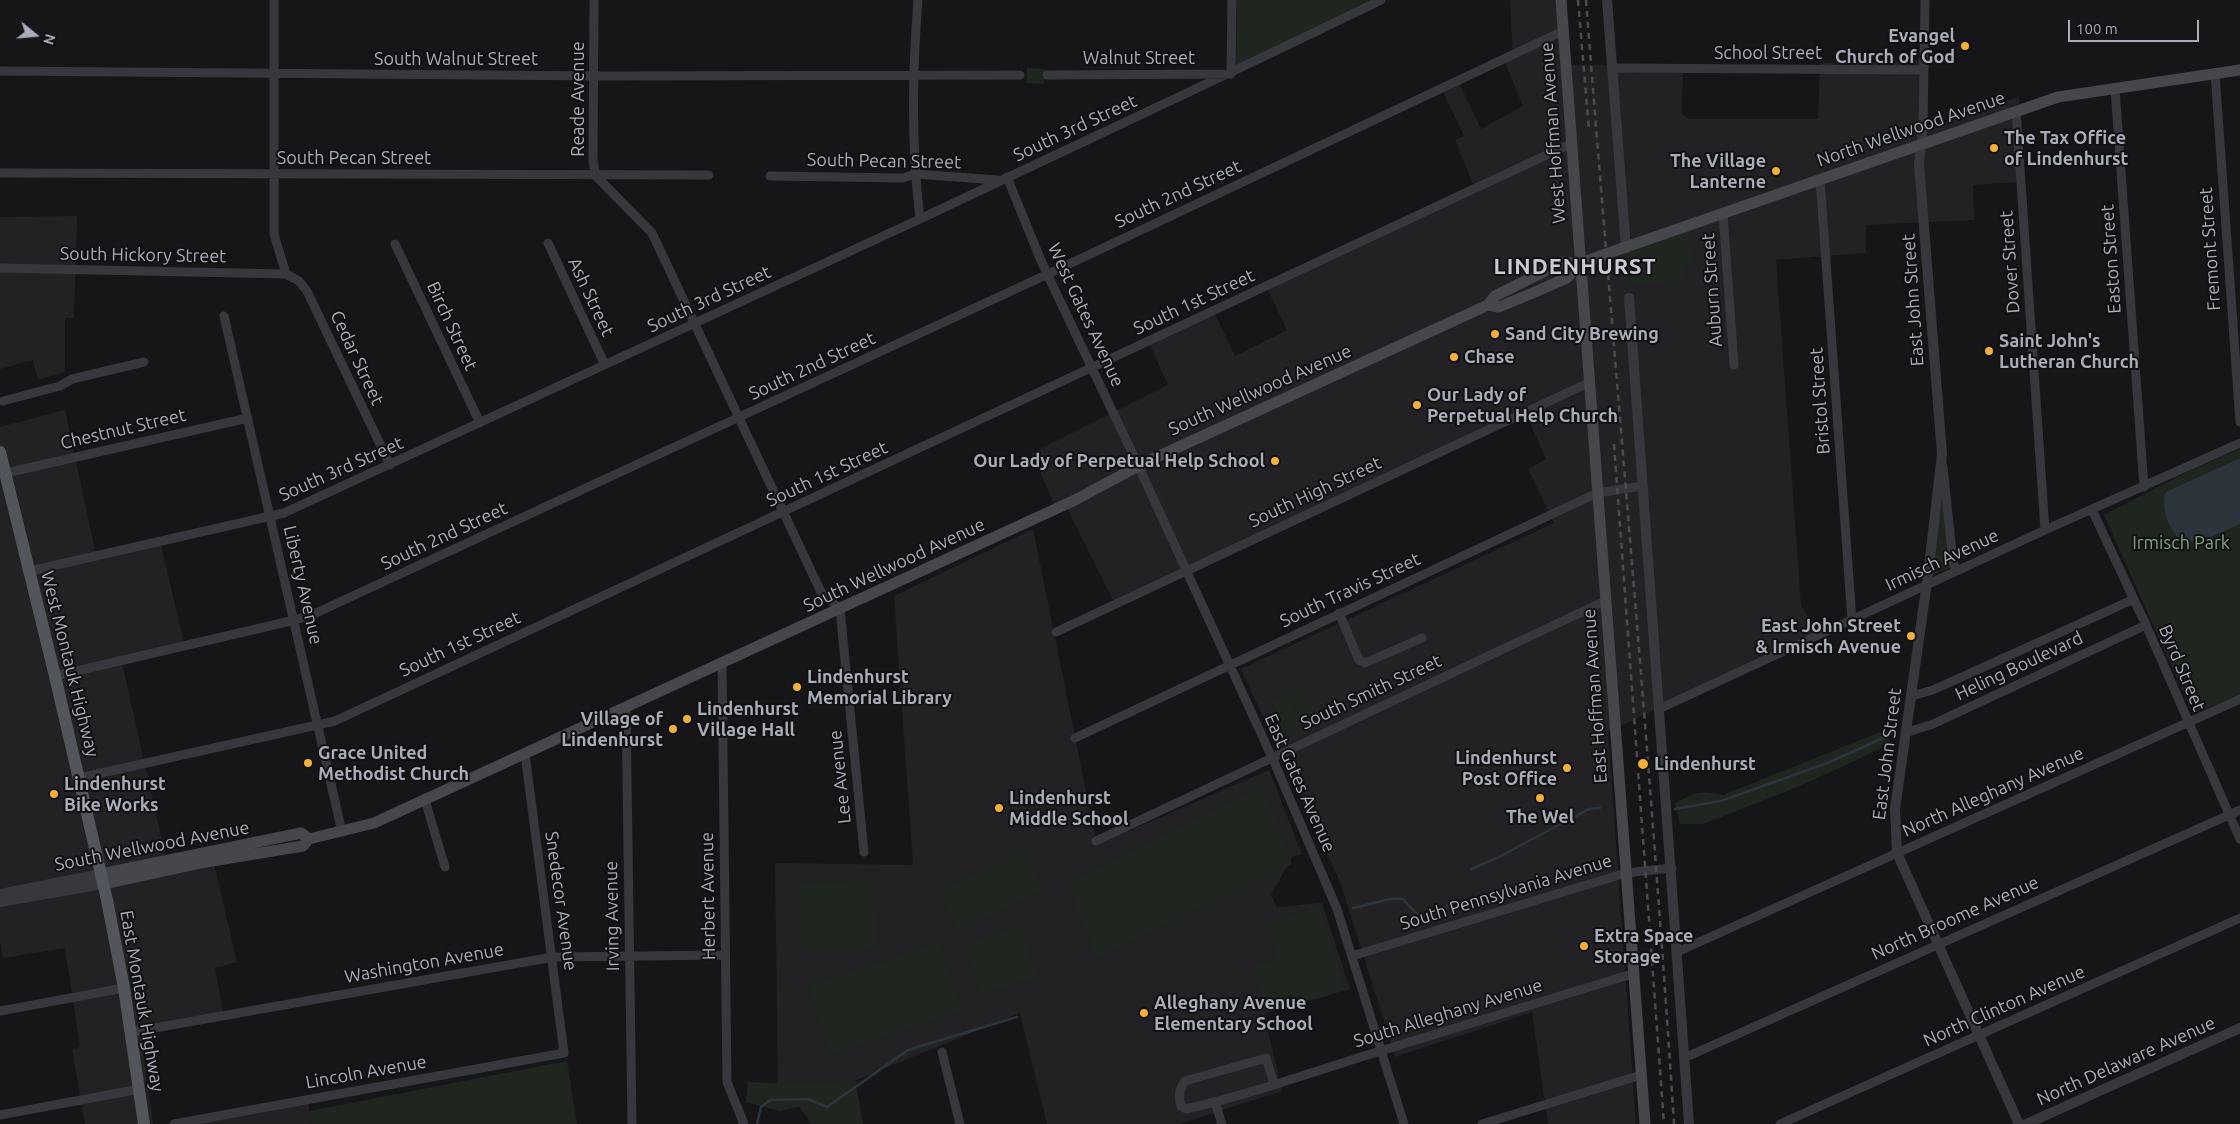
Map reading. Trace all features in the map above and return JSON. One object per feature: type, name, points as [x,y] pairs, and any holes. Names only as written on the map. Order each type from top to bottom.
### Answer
[{"type":"main road","name":"West Hoffman Avenue","points":[[1561,0],[1579,264]]},
{"type":"main road","name":"North Wellwood Avenue","points":[[1603,255],[2058,97],[2240,70]]},
{"type":"main road","name":"South Wellwood Avenue","points":[[102,879],[302,846],[309,840],[374,823],[1076,500],[1138,466],[1488,305],[1495,296],[1563,262],[1579,264],[1603,255]]},
{"type":"main road","name":"South Wellwood Avenue","points":[[1488,305],[1499,307],[1567,278],[1579,264]]},
{"type":"main road","name":"East Hoffman Avenue","points":[[1579,264],[1645,1124]]},
{"type":"main road","name":"West Montauk Highway","points":[[0,452],[102,879]]},
{"type":"main road","name":"East Montauk Highway","points":[[102,879],[132,1032],[144,1124]]},
{"type":"street","points":[[274,0],[274,234],[286,274]]},
{"type":"street","name":"Reade Avenue","points":[[594,0],[593,161],[596,176],[652,233],[782,513],[821,592],[840,609]]},
{"type":"street","points":[[918,0],[912,75],[914,174],[920,220]]},
{"type":"street","points":[[1231,74],[1232,0]]},
{"type":"street","name":"South 3rd Street","points":[[30,572],[271,518],[920,220],[1003,179],[1231,74],[1381,0]]},
{"type":"street","points":[[1607,0],[1626,248]]},
{"type":"street","points":[[1921,144],[1925,0]]},
{"type":"street","name":"South 2nd Street","points":[[55,676],[295,620],[316,613],[1048,274],[1563,31]]},
{"type":"street","name":"School Street","points":[[1612,68],[1924,70]]},
{"type":"street","name":"South Walnut Street","points":[[0,70],[595,76],[912,75]]},
{"type":"street","name":"Fremont Street","points":[[2215,73],[2240,422]]},
{"type":"street","name":"Walnut Street","points":[[1047,75],[1231,74]]},
{"type":"street","points":[[912,75],[1020,76]]},
{"type":"street","name":"Easton Street","points":[[2115,89],[2144,487]]},
{"type":"street","name":"Dover Street","points":[[2016,111],[2045,530]]},
{"type":"street","name":"South 1st Street","points":[[79,778],[319,723],[335,721],[1570,144]]},
{"type":"street","name":"East John Street","points":[[1921,144],[1919,164],[1942,454],[1953,562],[1956,571]]},
{"type":"street","name":"South Pecan Street","points":[[0,173],[709,175]]},
{"type":"street","name":"South Pecan Street","points":[[770,176],[903,178],[914,174],[1003,179]]},
{"type":"street","name":"West Gates Avenue","points":[[1003,179],[1138,466]]},
{"type":"street","name":"Bristol Street","points":[[1820,179],[1852,620]]},
{"type":"street","name":"Auburn Street","points":[[1724,214],[1734,365]]},
{"type":"street","name":"Ash Street","points":[[548,243],[605,365]]},
{"type":"street","name":"Birch Street","points":[[395,244],[480,423]]},
{"type":"street","name":"South Hickory Street","points":[[0,268],[286,274]]},
{"type":"street","name":"Cedar Street","points":[[286,274],[299,280],[307,291],[390,465]]},
{"type":"street","points":[[1629,298],[1672,868],[1689,1124]]},
{"type":"street","name":"Liberty Avenue","points":[[224,316],[319,723],[342,832]]},
{"type":"street","points":[[3,401],[60,386],[72,379],[144,362]]},
{"type":"street","name":"South High Street","points":[[1056,632],[1588,383]]},
{"type":"street","name":"Chestnut Street","points":[[6,473],[248,418]]},
{"type":"street","name":"Irmisch Avenue","points":[[1659,709],[2240,442]]},
{"type":"street","name":"East John Street","points":[[1942,454],[1895,809],[1897,853],[2019,1124]]},
{"type":"street","name":"East Gates Avenue","points":[[1138,466],[1272,756],[1337,909],[1404,1124]]},
{"type":"street","name":"South Travis Street","points":[[1075,738],[1596,493],[1643,486]]},
{"type":"street","name":"Byrd Street","points":[[2092,510],[2132,600],[2146,625],[2240,839]]},
{"type":"street","name":"Heling Boulevard","points":[[1910,696],[1933,690],[2132,600]]},
{"type":"street","name":"South Smith Street","points":[[1096,841],[1272,756],[1605,601]]},
{"type":"street","name":"Lee Avenue","points":[[840,609],[864,852]]},
{"type":"street","points":[[1339,613],[1362,662],[1368,663],[1422,638]]},
{"type":"street","name":"Heling Boulevard","points":[[1905,733],[1933,724],[2146,625]]},
{"type":"street","name":"Herbert Avenue","points":[[722,664],[727,1082],[744,1124]]},
{"type":"street","name":"North Alleghany Avenue","points":[[1677,952],[2240,699]]},
{"type":"street","name":"Irving Avenue","points":[[626,707],[628,956],[632,1124]]},
{"type":"street","name":"Snedecor Avenue","points":[[525,754],[553,957],[564,1053]]},
{"type":"street","points":[[425,800],[445,867]]},
{"type":"street","name":"North Broome Avenue","points":[[1684,1058],[2240,810]]},
{"type":"street","name":"South Pennsylvania Avenue","points":[[1352,956],[1626,872],[1672,868]]},
{"type":"street","name":"South Wellwood Avenue","points":[[0,894],[102,879]]},
{"type":"street","name":"South Wellwood Avenue","points":[[0,902],[102,879]]},
{"type":"street","name":"North Clinton Avenue","points":[[1780,1124],[2240,918]]},
{"type":"street","name":"Washington Avenue","points":[[132,1032],[553,957],[724,955]]},
{"type":"street","name":"South Alleghany Avenue","points":[[1274,1084],[1266,1058],[1184,1081],[1180,1088],[1179,1101],[1183,1108],[1216,1102],[1632,974]]},
{"type":"street","points":[[0,1011],[124,988]]},
{"type":"street","name":"North Delaware Avenue","points":[[2026,1124],[2240,1028]]},
{"type":"street","points":[[942,1052],[960,1124]]},
{"type":"street","name":"Lincoln Avenue","points":[[174,1124],[564,1053]]},
{"type":"street","points":[[1482,1124],[1641,1075]]},
{"type":"street","points":[[0,1115],[140,1089]]},
{"type":"street","points":[[1216,1102],[1222,1124]]},
{"type":"shaded area","points":[[1510,0],[1558,0],[1562,65],[1683,64],[1682,114],[1689,119],[1818,119],[1820,63],[1920,60],[1920,130],[2019,97],[2019,182],[1973,185],[1974,220],[1866,225],[1866,253],[1776,260],[1801,605],[1816,633],[1608,732],[1636,1124],[1548,1124],[1532,1012],[1395,1057],[1341,884],[1241,669],[1554,523],[1528,469],[1546,459],[1526,414],[1116,606],[1067,508],[1057,511],[1032,453],[1168,385],[1149,343],[1214,312],[1235,356],[1287,330],[1267,288],[1476,191],[1455,140],[1464,136],[1442,90],[1459,83],[1481,129],[1523,106],[1505,62],[1513,59]]},
{"type":"shaded area","points":[[77,216],[74,318],[65,318],[65,372],[38,380],[33,360],[0,369],[0,217]]},
{"type":"shaded area","points":[[65,410],[97,560],[161,545],[184,643],[121,658],[169,872],[214,864],[237,962],[215,968],[223,1012],[140,1028],[153,1124],[85,1124],[72,1049],[80,1047],[65,948],[3,958],[0,941],[0,427]]},
{"type":"shaded area","points":[[2240,458],[2240,524],[2198,543],[2178,537],[2171,528],[2166,516],[2164,497],[2166,492]]},
{"type":"shaded area","name":"Lindenhurst Middle School","points":[[1033,529],[1097,845],[1269,770],[1302,854],[1292,857],[1271,895],[1277,907],[1322,903],[1350,989],[1264,1014],[1282,1091],[1179,1124],[1047,1124],[1020,1013],[837,1088],[778,1087],[775,863],[913,865],[894,596]]},
{"type":"shaded area","points":[[308,1103],[311,1124],[191,1124]]},
{"type":"green space","points":[[1237,0],[1371,0],[1236,65]]},
{"type":"green space","points":[[1027,68],[1045,69],[1044,84],[1027,83]]},
{"type":"green space","points":[[1689,227],[1692,265],[1683,266],[1683,281],[1629,286],[1626,249]]},
{"type":"green space","name":"Irmisch Park","points":[[2240,449],[2240,694],[2193,714],[2104,515],[2189,471]]},
{"type":"green space","points":[[1943,500],[1950,568],[1932,575],[1941,503]]},
{"type":"green space","points":[[1304,686],[1319,718],[1303,725],[1289,694]]},
{"type":"green space","points":[[1287,694],[1301,726],[1286,733],[1271,702]]},
{"type":"green space","points":[[1885,730],[1891,744],[1800,786],[1703,824],[1680,824],[1675,803],[1688,796],[1703,792],[1723,795]]},
{"type":"green space","points":[[1260,788],[1278,826],[1292,864],[1097,958],[1067,884]]},
{"type":"green space","points":[[1024,852],[1028,853],[1043,886],[1042,891],[959,929],[955,927],[940,894],[941,890]]},
{"type":"green space","points":[[874,881],[876,950],[800,952],[798,883]]},
{"type":"green space","points":[[1320,906],[1345,987],[1271,1011],[1265,1008],[1253,967],[1278,959],[1267,923]]},
{"type":"green space","points":[[1021,926],[1037,977],[981,995],[965,944]]},
{"type":"green space","points":[[940,943],[962,1011],[830,1054],[808,986]]},
{"type":"green space","points":[[567,1061],[577,1124],[311,1124],[309,1111]]},
{"type":"green space","points":[[855,1078],[863,1124],[812,1124],[799,1107],[779,1111],[746,1102],[748,1082],[828,1085]]},
{"type":"waterway","points":[[1675,809],[1721,801],[1830,762],[1896,732]]},
{"type":"waterway","points":[[1471,869],[1497,858],[1589,809],[1600,808]]},
{"type":"waterway","points":[[1353,908],[1385,900],[1403,899],[1417,914],[1423,916],[1452,904]]},
{"type":"waterway","points":[[757,1124],[761,1107],[770,1100],[808,1099],[827,1107],[908,1050],[1017,1017]]},
{"type":"railway","points":[[1578,0],[1589,130]]},
{"type":"railway","points":[[1586,0],[1643,702],[1674,1124]]},
{"type":"railway","points":[[1614,444],[1664,1124]]},
{"type":"place","name":"Evangel Church of God","points":[[1965,46]]},
{"type":"place","name":"The Tax Office of Lindenhurst","points":[[1994,148]]},
{"type":"place","name":"The Village Lanterne","points":[[1776,171]]},
{"type":"place","name":"Sand City Brewing","points":[[1495,334]]},
{"type":"place","name":"Saint John's Lutheran Church","points":[[1989,351]]},
{"type":"place","name":"Chase","points":[[1454,357]]},
{"type":"place","name":"Our Lady of Perpetual Help Church","points":[[1417,405]]},
{"type":"place","name":"Our Lady of Perpetual Help School","points":[[1275,461]]},
{"type":"place","name":"East John Street & Irmisch Avenue","points":[[1911,636]]},
{"type":"place","name":"Lindenhurst Memorial Library","points":[[797,687]]},
{"type":"place","name":"Lindenhurst Village Hall","points":[[687,719]]},
{"type":"place","name":"Village of Lindenhurst","points":[[673,729]]},
{"type":"place","name":"Grace United Methodist Church","points":[[308,763]]},
{"type":"place","name":"Lindenhurst","points":[[1643,764]]},
{"type":"place","name":"Lindenhurst Post Office","points":[[1567,768]]},
{"type":"place","name":"Lindenhurst Bike Works","points":[[54,794]]},
{"type":"place","name":"The Wel","points":[[1540,798]]},
{"type":"place","name":"Lindenhurst Middle School","points":[[999,808]]},
{"type":"place","name":"Extra Space Storage","points":[[1584,946]]},
{"type":"place","name":"Alleghany Avenue Elementary School","points":[[1144,1013]]},
{"type":"district","name":"LINDENHURST","points":[[1575,267]]}]
